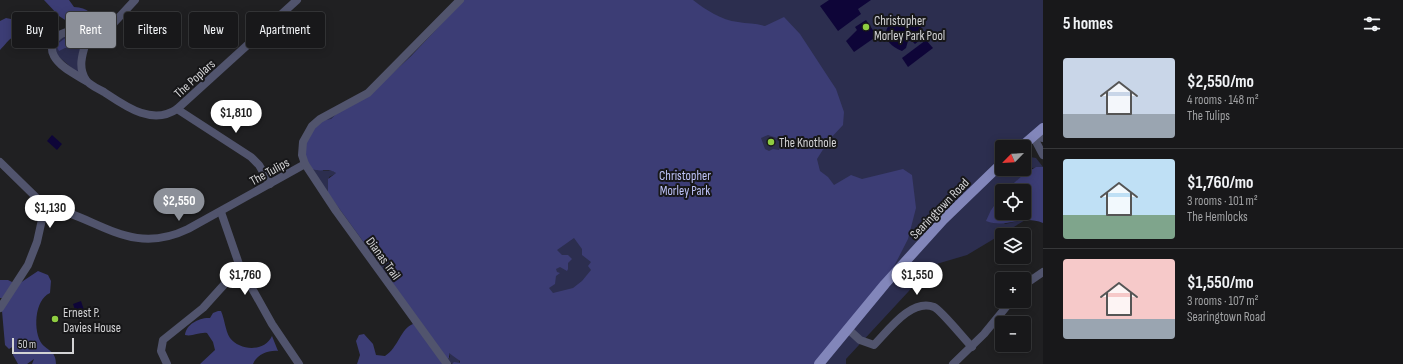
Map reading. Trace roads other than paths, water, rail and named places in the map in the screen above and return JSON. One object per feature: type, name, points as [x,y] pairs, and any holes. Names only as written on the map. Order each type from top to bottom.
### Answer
[{"type":"main road","points":[[1038,137],[1043,128]]},
{"type":"main road","name":"Searingtown Road","points":[[819,364],[943,220],[995,170]]},
{"type":"street","points":[[116,21],[135,0]]},
{"type":"street","name":"The Poplars","points":[[177,109],[297,0]]},
{"type":"street","name":"The Tulips","points":[[45,206],[71,213],[119,234],[132,238],[148,240],[170,237],[221,212],[305,164],[302,156],[302,146],[307,133],[312,126],[320,119],[368,93],[459,0]]},
{"type":"street","points":[[66,32],[56,38],[52,48],[53,55],[58,62],[124,106],[139,112],[163,115],[177,109],[251,157],[259,165],[270,184]]},
{"type":"street","points":[[85,48],[81,63],[86,81]]},
{"type":"street","points":[[1038,137],[1043,155]]},
{"type":"street","points":[[0,162],[45,206],[37,242],[28,265],[0,308]]},
{"type":"street","name":"Dianas Trail","points":[[305,164],[345,224],[447,364]]},
{"type":"street","points":[[221,212],[240,267],[277,331],[299,364]]},
{"type":"street","points":[[167,364],[161,351],[163,340],[203,308],[240,267]]},
{"type":"street","points":[[1031,280],[1043,272]]},
{"type":"street","points":[[848,329],[860,340],[874,345],[907,312],[921,306],[934,308],[972,347]]},
{"type":"street","points":[[953,364],[972,347],[995,322],[1005,308]]},
{"type":"place","name":"Christopher Morley Park Pool","points":[[866,27]]},
{"type":"place","name":"The Knothole","points":[[771,142]]},
{"type":"place","name":"Ernest P. Davies House","points":[[55,319]]},
{"type":"park label","name":"Christopher Morley Park","points":[[685,182]]}]
